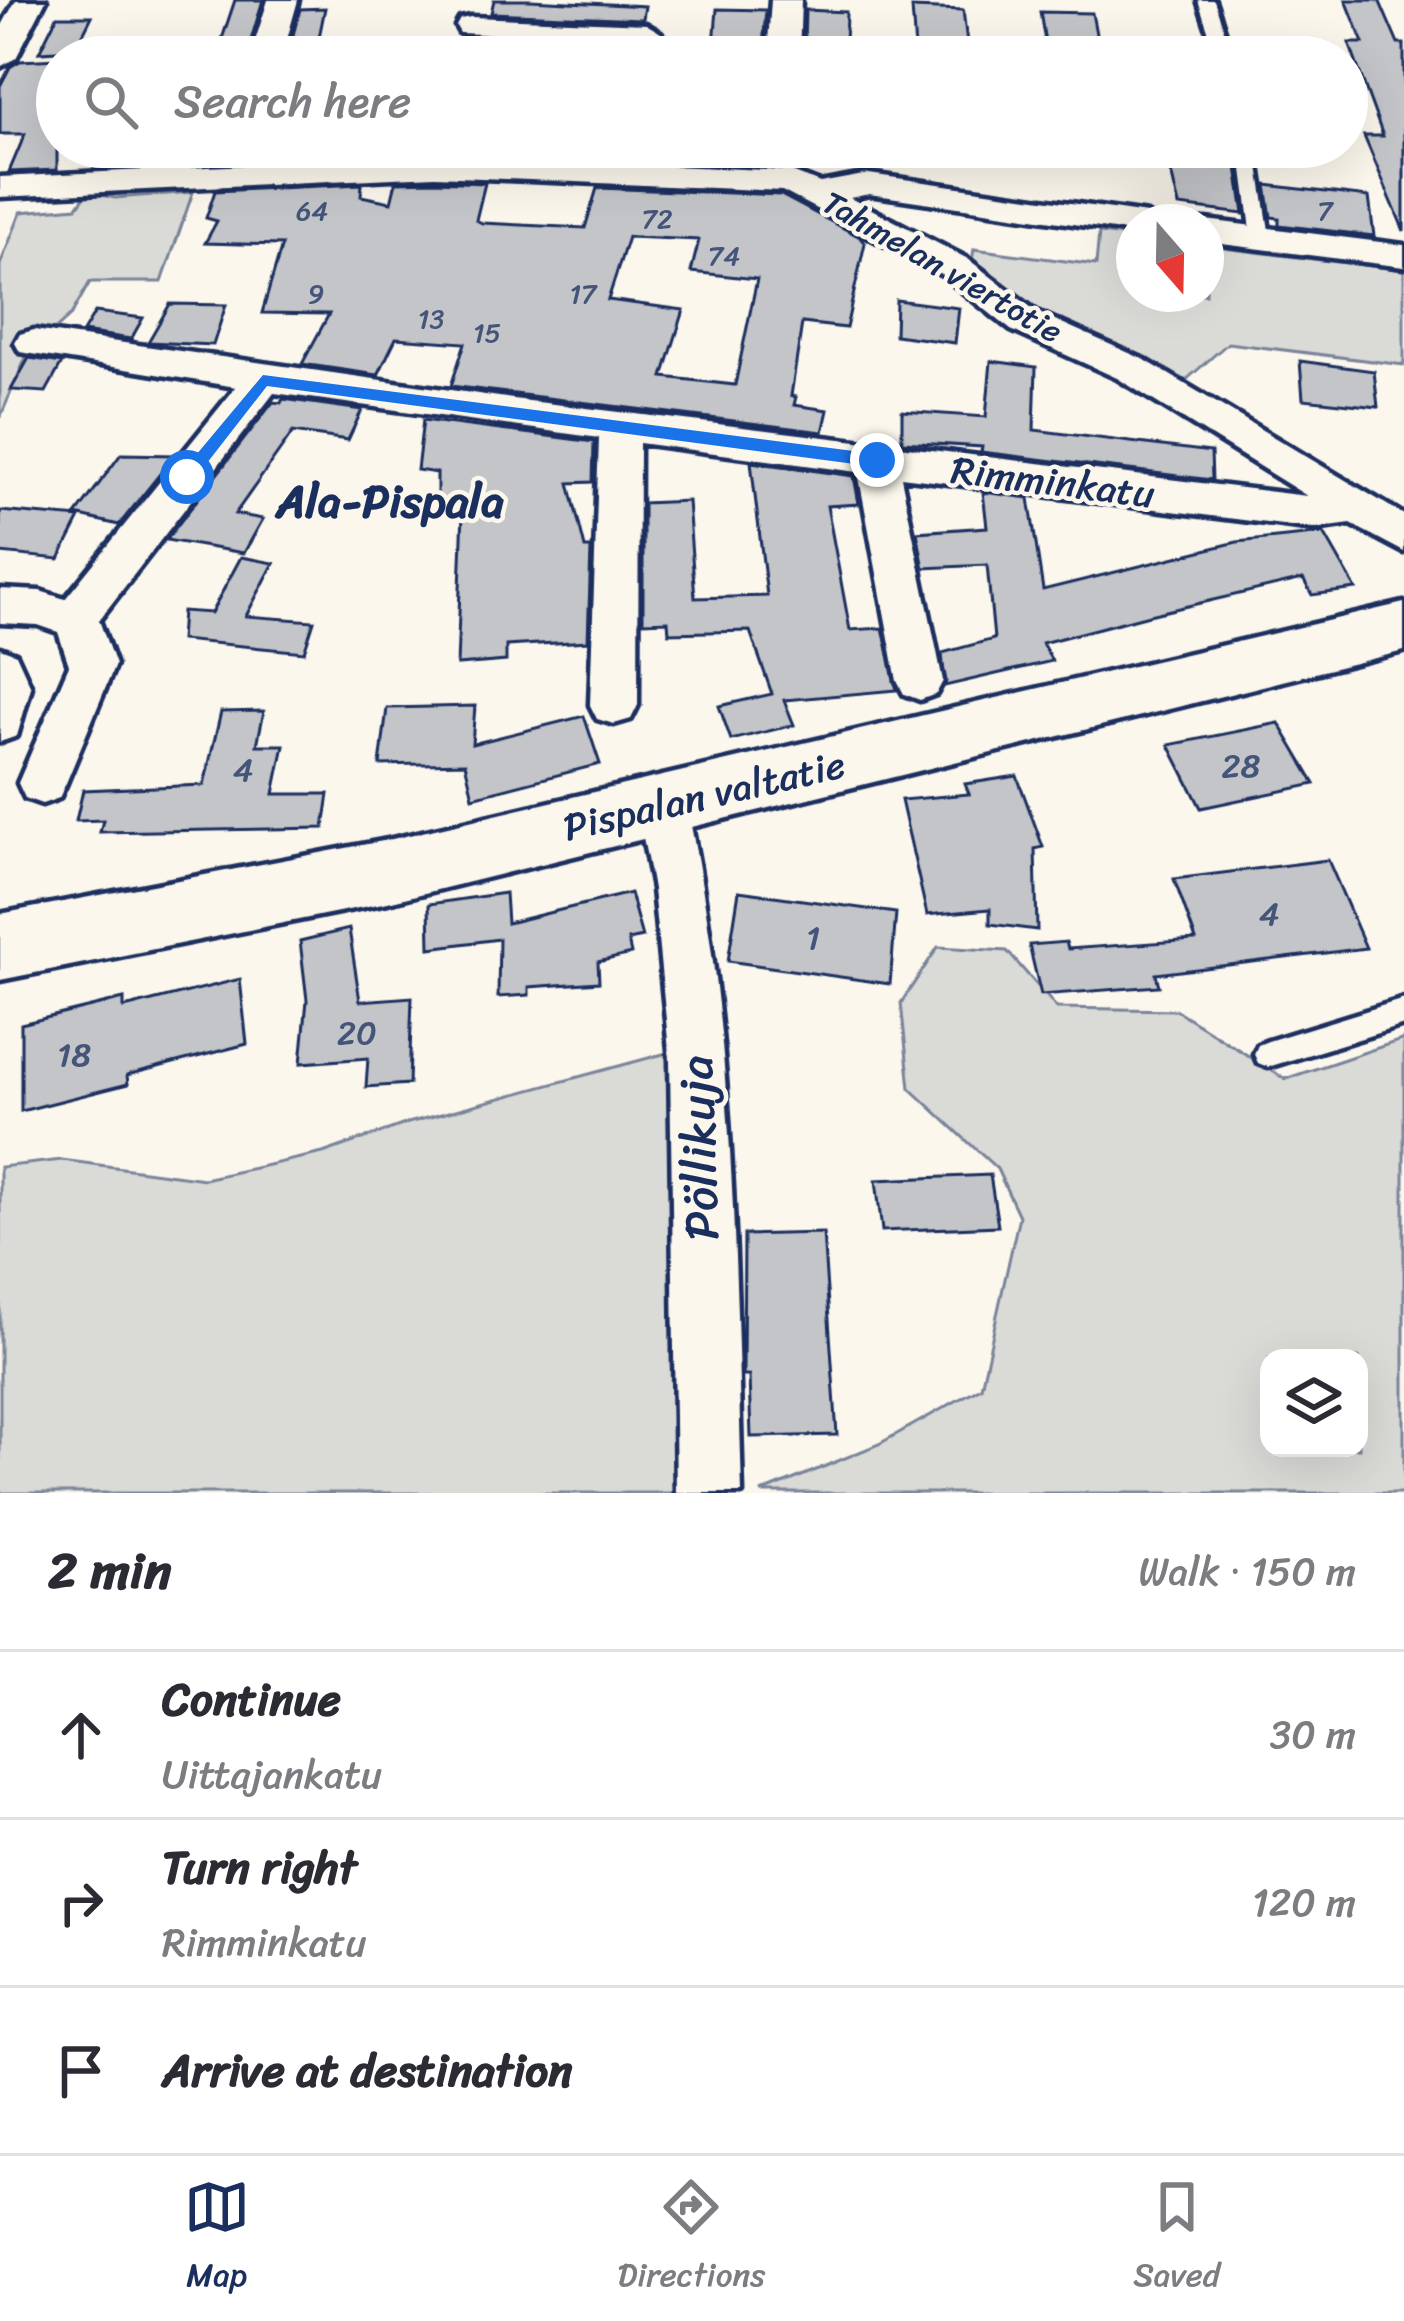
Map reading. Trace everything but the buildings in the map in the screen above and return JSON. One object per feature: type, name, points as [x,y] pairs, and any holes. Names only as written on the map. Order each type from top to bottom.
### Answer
[{"type":"main road","name":"Pispalan valtatie","points":[[0,947],[231,905],[1404,627]]},
{"type":"main road","points":[[1280,659],[1404,663]]},
{"type":"street","points":[[0,58],[31,0]]},
{"type":"street","points":[[272,36],[283,0]]},
{"type":"street","points":[[784,36],[786,0]]},
{"type":"street","points":[[471,28],[646,33]]},
{"type":"street","name":"Tahmelan viertotie","points":[[0,187],[179,168]]},
{"type":"street","name":"Tahmelan viertotie","points":[[527,168],[799,174],[955,267],[1024,321],[1132,368],[1404,536]]},
{"type":"street","points":[[799,174],[1116,219]]},
{"type":"street","points":[[1224,233],[1404,256]]},
{"type":"street","name":"Rimminkatu","points":[[34,344],[619,428],[1314,514],[1358,507]]},
{"type":"street","points":[[74,620],[263,380]]},
{"type":"street","points":[[614,705],[619,428]]},
{"type":"street","points":[[877,460],[920,681]]},
{"type":"street","points":[[0,606],[40,608],[74,620],[82,630],[92,665],[42,784]]},
{"type":"street","points":[[0,667],[8,687],[0,722]]},
{"type":"street","name":"Pöllikuja","points":[[662,806],[683,894],[698,1084],[709,1493]]},
{"type":"lane","points":[[1206,0],[1218,36]]},
{"type":"lane","points":[[1251,168],[1261,237]]},
{"type":"lane","points":[[1268,1054],[1404,1012]]},
{"type":"shaded area","points":[[88,192],[115,198],[193,192],[162,282],[90,282],[71,315],[27,355],[0,418],[0,265],[21,212],[77,207]]},
{"type":"shaded area","points":[[1099,233],[1116,235],[1116,312],[1224,312],[1224,248],[1404,270],[1404,365],[1228,343],[1185,381],[1027,305],[972,261],[974,249],[1096,265]]},
{"type":"shaded area","points":[[938,947],[1007,951],[1057,1008],[1176,1010],[1285,1079],[1404,1039],[1404,1493],[761,1493],[879,1444],[981,1387],[1019,1216],[997,1169],[910,1088],[901,1003]]},
{"type":"shaded area","points":[[678,1050],[681,1493],[0,1493],[0,1167],[62,1160],[204,1179],[323,1153],[408,1123]]},
{"type":"district","name":"Ala-Pispala","points":[[390,501]]},
{"type":"route","points":[[187,477],[263,380],[877,460]]}]
